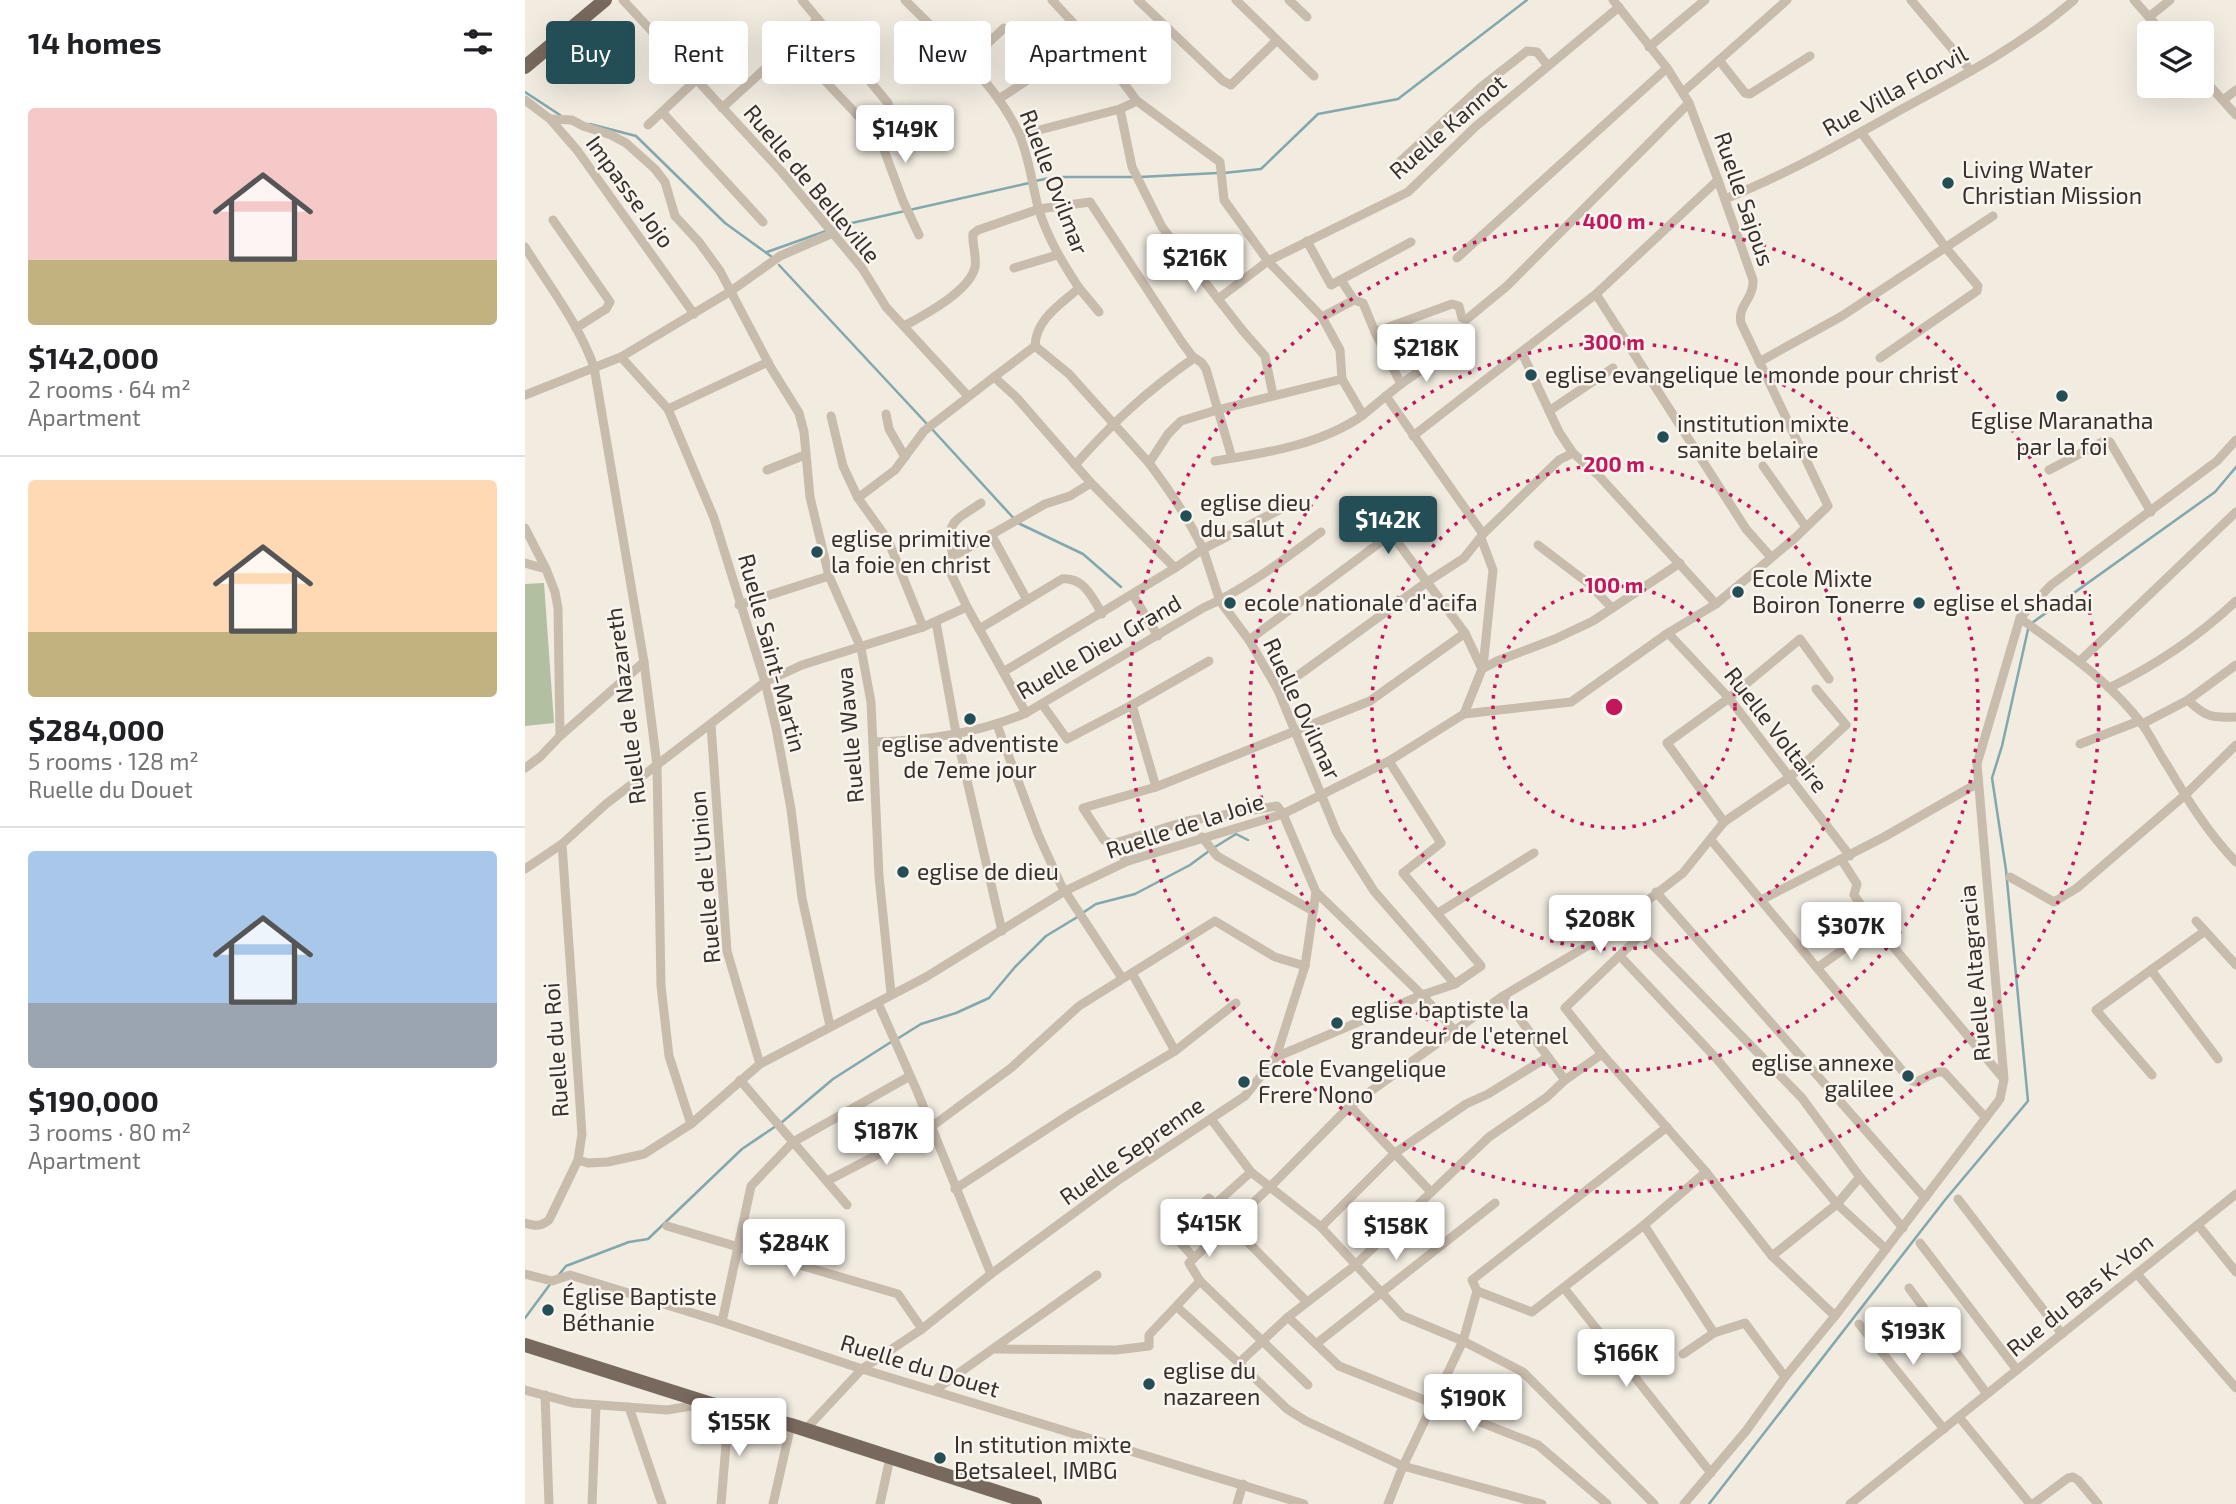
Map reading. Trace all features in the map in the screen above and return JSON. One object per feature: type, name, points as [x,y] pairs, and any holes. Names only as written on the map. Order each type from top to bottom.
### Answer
[{"type":"main road","points":[[525,67],[605,0]]},
{"type":"main road","points":[[525,1345],[708,1403],[798,1427],[964,1482],[1001,1499],[1034,1504]]},
{"type":"street","name":"Ruelle de Belleville","points":[[623,0],[649,28]]},
{"type":"street","points":[[802,0],[888,103],[891,117],[880,139]]},
{"type":"street","name":"Ruelle Ovilmar","points":[[905,0],[926,21]]},
{"type":"street","points":[[1052,0],[1101,53],[1137,101],[1220,162],[1224,200],[1268,261],[1322,317],[1341,350],[1342,379],[1363,415]]},
{"type":"street","points":[[1138,0],[1223,81],[1231,85],[1276,41]]},
{"type":"street","points":[[1236,0],[1314,76]]},
{"type":"street","points":[[1289,0],[1307,17]]},
{"type":"street","points":[[1649,47],[1705,0]]},
{"type":"street","points":[[1683,92],[1787,0]]},
{"type":"street","points":[[1911,0],[1971,71]]},
{"type":"street","name":"Rue Villa Florvil","points":[[1725,199],[1775,178],[1971,71],[2048,23],[2074,0]]},
{"type":"street","points":[[2134,0],[2153,21]]},
{"type":"street","points":[[2149,17],[2169,0]]},
{"type":"street","name":"Ruelle Sajous","points":[[1616,3],[1667,68],[1689,103],[1753,280],[1753,292],[1739,316],[1828,506],[1770,556]]},
{"type":"street","name":"Ruelle Kannot","points":[[1218,299],[1268,261],[1408,192],[1475,127],[1548,66],[1616,3]]},
{"type":"street","points":[[991,41],[1004,29]]},
{"type":"street","points":[[1393,168],[1481,87],[1527,51],[1537,52],[1548,66]]},
{"type":"street","points":[[1719,60],[1745,93],[1750,94],[1810,56]]},
{"type":"street","points":[[1457,258],[1667,68]]},
{"type":"street","points":[[722,108],[762,72]]},
{"type":"street","points":[[648,125],[692,84]]},
{"type":"street","name":"Ruelle de Belleville","points":[[700,84],[831,230],[862,268],[886,307],[968,396]]},
{"type":"street","points":[[829,84],[880,139],[919,235]]},
{"type":"street","name":"Ruelle Ovilmar","points":[[986,84],[999,99],[1020,135],[1039,209],[1057,255],[1079,288],[1100,312]]},
{"type":"street","points":[[999,99],[1022,84]]},
{"type":"street","points":[[2214,90],[2236,115]]},
{"type":"street","points":[[2223,100],[2236,90]]},
{"type":"street","name":"Impasse Jojo","points":[[525,100],[550,119],[577,150],[694,314]]},
{"type":"street","points":[[1020,135],[1121,109],[1137,101]]},
{"type":"street","points":[[1375,332],[1452,304],[1459,306],[1462,318],[1467,319],[1507,286],[1689,103]]},
{"type":"street","points":[[1121,109],[1132,167],[1162,227],[1265,356],[1273,395]]},
{"type":"street","points":[[662,112],[763,222]]},
{"type":"street","name":"Ruelle Wawa","points":[[550,119],[568,119],[611,135],[626,143],[655,169],[665,181],[675,216],[699,242],[731,291],[768,362],[799,413],[804,432],[810,497],[829,576],[861,648],[871,702],[879,876],[891,993]]},
{"type":"street","points":[[1861,132],[1946,248],[1977,283],[1977,291],[1880,358]]},
{"type":"street","points":[[1413,436],[1596,294],[1719,180]]},
{"type":"street","points":[[904,326],[952,297],[973,273],[976,264],[973,234],[978,230],[1039,209],[1091,203],[1110,236],[1194,358],[1206,369],[1232,458]]},
{"type":"street","points":[[1759,362],[1842,316],[1993,216]]},
{"type":"street","points":[[553,220],[610,302],[606,309],[576,328]]},
{"type":"street","points":[[525,395],[621,357],[731,291],[780,256],[831,230]]},
{"type":"street","points":[[1307,241],[1331,285],[1411,242]]},
{"type":"street","name":"Ruelle de Nazareth","points":[[525,247],[576,328],[594,368],[644,662],[657,765],[661,986],[669,1056],[691,1124]]},
{"type":"street","points":[[1014,268],[1057,255]]},
{"type":"street","points":[[1342,280],[1354,300],[1363,303],[1401,384]]},
{"type":"street","name":"Ruelle Ovilmar","points":[[858,498],[895,470],[924,431],[1035,346],[1037,329],[1042,321],[1079,288]]},
{"type":"street","points":[[1596,294],[1746,529],[1770,556]]},
{"type":"street","points":[[1322,317],[1354,300]]},
{"type":"street","name":"Ruelle Ovilmar","points":[[1035,346],[1069,374],[1149,463],[1177,500],[1203,549],[1220,601],[1249,640],[1278,690],[1337,833],[1374,891],[1455,984]]},
{"type":"street","points":[[1522,353],[1559,432],[1573,453],[1599,476],[1716,604]]},
{"type":"street","name":"Ruelle Saint-Martin","points":[[621,357],[668,409],[714,519],[765,682],[791,809],[802,898],[830,1026]]},
{"type":"street","points":[[1075,465],[1112,424],[1151,388],[1194,358]]},
{"type":"street","points":[[668,409],[768,362]]},
{"type":"street","points":[[1215,461],[1266,452],[1337,431],[1363,415],[1417,372],[1439,363]]},
{"type":"street","points":[[1549,411],[1612,368]]},
{"type":"street","points":[[994,377],[1016,397],[1091,483],[1175,568]]},
{"type":"street","points":[[1149,463],[1168,434],[1181,422],[1273,395],[1342,379]]},
{"type":"street","points":[[1386,396],[1482,536],[1493,570],[1482,669],[1464,714]]},
{"type":"street","points":[[886,414],[889,429],[905,457]]},
{"type":"street","points":[[831,416],[843,466],[858,498],[888,540],[923,627]]},
{"type":"street","name":"Ruelle Altagracia","points":[[1684,1504],[1835,1316],[2000,1099],[2004,1079],[1978,783],[1978,756],[2027,622],[2051,585],[2217,461],[2236,440]]},
{"type":"street","points":[[2049,470],[2104,441],[2110,442],[2151,512]]},
{"type":"street","points":[[1278,690],[1464,558],[1482,536],[1559,460],[1573,453]]},
{"type":"street","points":[[767,470],[805,455]]},
{"type":"street","points":[[1763,466],[1806,527]]},
{"type":"street","points":[[1026,713],[967,607],[946,565],[947,559],[1045,504],[1070,496],[1091,483]]},
{"type":"street","points":[[953,556],[948,535],[950,527],[981,503]]},
{"type":"street","points":[[1003,672],[1133,595],[1203,549],[1281,509]]},
{"type":"street","points":[[2080,661],[2236,512]]},
{"type":"street","points":[[1376,513],[1465,633],[1482,669]]},
{"type":"street","points":[[525,528],[546,569],[558,608],[560,736]]},
{"type":"street","name":"Ruelle Dieu Grand","points":[[873,742],[908,741],[956,733],[997,725],[1026,713],[1203,608],[1220,601],[1321,532]]},
{"type":"street","points":[[991,534],[1027,600]]},
{"type":"street","points":[[1249,640],[1390,535]]},
{"type":"street","points":[[1538,545],[1588,583],[1612,608]]},
{"type":"street","name":"Ruelle de la Joie","points":[[578,1160],[588,1163],[608,1162],[644,1154],[691,1124],[760,1064],[926,977],[1065,891],[1128,861],[1283,814],[1389,761],[1464,714],[1571,702],[1668,633],[1716,604],[1770,556]]},
{"type":"street","points":[[525,562],[546,569]]},
{"type":"street","points":[[1482,669],[1497,660],[1555,639],[1593,621],[1680,563]]},
{"type":"street","points":[[739,605],[829,576]]},
{"type":"street","points":[[979,629],[1062,579],[1069,578],[1089,591],[1102,614]]},
{"type":"street","points":[[1133,595],[1158,636]]},
{"type":"street","points":[[2109,688],[2152,667],[2212,624],[2236,601]]},
{"type":"street","points":[[525,869],[562,844],[606,804],[765,682],[802,665],[923,627],[967,607]]},
{"type":"street","points":[[936,622],[956,733],[1002,930]]},
{"type":"street","points":[[2027,622],[2080,661],[2140,722],[2185,795],[2220,845],[2236,862]]},
{"type":"street","points":[[1128,861],[1112,844],[1104,840],[1083,808],[1157,787],[1370,701],[1465,633]]},
{"type":"street","name":"Ruelle Voltaire","points":[[1668,633],[1729,698],[1790,777],[1845,857],[1857,884],[1854,895],[1876,926],[2004,1079]]},
{"type":"street","points":[[1724,822],[1667,743],[1729,698],[1800,639],[1829,679]]},
{"type":"street","points":[[1042,704],[1067,739],[1209,661]]},
{"type":"street","points":[[525,768],[540,758],[560,736],[644,662]]},
{"type":"street","points":[[2080,744],[2188,701],[2236,665]]},
{"type":"street","points":[[1308,1385],[1200,1281],[1189,1264],[1350,1106],[1503,996],[1594,942],[1655,892],[1683,873],[1724,822],[1790,777],[1846,725],[1816,689]]},
{"type":"street","points":[[2188,701],[2201,713],[2236,717]]},
{"type":"street","points":[[1132,705],[1157,787]]},
{"type":"street","name":"Ruelle de l'Union","points":[[711,725],[727,951],[760,1064]]},
{"type":"street","points":[[997,725],[1038,834],[1065,891],[1127,976],[1175,1051]]},
{"type":"street","points":[[2010,877],[2018,879],[2054,902],[2077,888],[2185,795],[2236,745]]},
{"type":"street","points":[[1276,1057],[1422,995],[1455,984],[1481,966],[1403,873],[1441,843],[1389,761]]},
{"type":"street","points":[[1761,900],[1978,783]]},
{"type":"street","points":[[1112,844],[1187,821],[1277,806],[1283,814],[1316,892],[1422,995],[1455,1031]]},
{"type":"street","points":[[1202,837],[1217,856],[1313,911]]},
{"type":"street","points":[[1711,840],[1910,1080],[1916,1082],[1937,1072],[1944,1072],[1985,1117]]},
{"type":"street","name":"Ruelle du Roi","points":[[525,1223],[543,1226],[549,1220],[578,1160],[582,1134],[562,844]]},
{"type":"street","points":[[1438,913],[1534,853]]},
{"type":"street","name":"Ruelle Seprenne","points":[[798,1427],[862,1369],[922,1329],[991,1274],[1120,1180],[1245,1096],[1276,1057],[1305,966],[1316,892]]},
{"type":"street","points":[[1655,892],[1925,1198]]},
{"type":"street","points":[[827,1181],[931,1127],[1011,1068],[1079,1006],[1215,921],[1275,957],[1305,966]]},
{"type":"street","points":[[2196,921],[2236,965]]},
{"type":"street","points":[[1817,968],[1876,926]]},
{"type":"street","points":[[2152,1075],[2096,1010],[2205,931]]},
{"type":"street","points":[[1835,1316],[1772,1255],[1706,1172],[1565,1008],[1642,934],[1802,1098],[1860,1177],[1903,1228]]},
{"type":"street","points":[[1620,956],[1716,1058],[1837,1204],[1886,1250]]},
{"type":"street","points":[[2151,970],[2218,1059]]},
{"type":"street","points":[[1503,996],[1565,1080]]},
{"type":"street","points":[[878,1003],[991,1274]]},
{"type":"street","points":[[955,1189],[1073,1112],[1175,1051],[1236,1003]]},
{"type":"street","points":[[1239,1363],[1288,1317],[1356,1263],[1489,1137],[1602,1054]]},
{"type":"street","points":[[1321,1227],[1395,1153],[1466,1104],[1488,1094],[1548,1057]]},
{"type":"street","points":[[722,1322],[751,1186],[793,1142],[910,1076]]},
{"type":"street","points":[[740,1080],[847,1205]]},
{"type":"street","points":[[1350,1106],[1431,1192]]},
{"type":"street","points":[[1211,1119],[1251,1172],[1321,1227],[1403,1316],[1463,1341],[1523,1371],[1654,1504]]},
{"type":"street","points":[[1667,1127],[1472,1280],[1477,1290],[1532,1312],[1644,1225],[1706,1172]]},
{"type":"street","points":[[1214,1205],[1251,1172]]},
{"type":"street","points":[[1772,1255],[1837,1204],[1860,1177]]},
{"type":"street","name":"Rue du Bas K-Yon","points":[[1850,1504],[2236,1194]]},
{"type":"street","points":[[1194,1258],[1172,1233],[1209,1198],[1231,1225],[1307,1302]]},
{"type":"street","points":[[1958,1199],[2062,1334]]},
{"type":"street","points":[[1316,1345],[1495,1203]]},
{"type":"street","points":[[1644,1225],[1714,1334]]},
{"type":"street","points":[[2198,1225],[2236,1272]]},
{"type":"street","points":[[667,1226],[898,1294],[922,1329]]},
{"type":"street","points":[[1920,1243],[2017,1370]]},
{"type":"street","name":"Ruelle du Douet","points":[[525,1274],[552,1281],[570,1275],[862,1369],[1304,1504]]},
{"type":"street","points":[[2137,1274],[2236,1388]]},
{"type":"street","points":[[935,1390],[1097,1275]]},
{"type":"street","points":[[994,1349],[1116,1350],[1149,1346],[1149,1335],[1200,1281]]},
{"type":"street","points":[[1564,1288],[1711,1473]]},
{"type":"street","points":[[1909,1288],[1987,1394]]},
{"type":"street","points":[[1388,1504],[1403,1466],[1463,1341],[1477,1290]]},
{"type":"street","points":[[1177,1307],[1287,1409],[1306,1421],[1403,1466],[1542,1504]]},
{"type":"street","points":[[1288,1317],[1339,1366],[1538,1445],[1607,1504]]},
{"type":"street","points":[[1683,1354],[1714,1334],[1745,1323],[1785,1377]]},
{"type":"street","points":[[1859,1324],[1944,1429]]},
{"type":"street","points":[[525,1390],[573,1404],[667,1410],[708,1403]]},
{"type":"street","points":[[545,1395],[549,1504]]},
{"type":"street","points":[[592,1504],[596,1405]]},
{"type":"street","points":[[629,1407],[662,1504]]},
{"type":"street","points":[[721,1504],[729,1409]]},
{"type":"street","points":[[1959,1417],[2031,1504],[2073,1477],[2098,1504]]},
{"type":"street","points":[[772,1504],[798,1427]]},
{"type":"street","points":[[880,1504],[890,1458]]},
{"type":"street","points":[[1237,1504],[1243,1484]]},
{"type":"green space","points":[[544,583],[554,723],[525,726],[525,584]]},
{"type":"waterway","points":[[1224,173],[1261,169],[1318,114],[1398,99],[1527,0]]},
{"type":"waterway","points":[[525,92],[560,115]]},
{"type":"waterway","points":[[590,124],[636,136],[725,223],[772,257]]},
{"type":"waterway","points":[[1140,177],[1217,173]]},
{"type":"waterway","points":[[1035,181],[1055,177],[1133,177]]},
{"type":"waterway","points":[[767,252],[843,225],[1029,183]]},
{"type":"waterway","points":[[779,265],[927,424]]},
{"type":"waterway","points":[[931,428],[1018,523],[1083,554],[1121,587]]},
{"type":"waterway","points":[[1709,1504],[1945,1200],[2028,1101],[2006,870],[1992,778],[2002,746],[2029,625],[2215,492],[2236,467]]},
{"type":"waterway","points":[[1215,847],[1236,834],[1248,840]]},
{"type":"waterway","points":[[1084,912],[1096,904],[1135,894],[1190,865],[1209,851]]},
{"type":"waterway","points":[[897,1039],[921,1024],[956,1013],[989,998],[1046,936],[1079,916]]},
{"type":"waterway","points":[[781,1123],[833,1079],[891,1042]]},
{"type":"waterway","points":[[558,1276],[566,1266],[629,1242],[648,1239],[742,1149],[776,1126]]},
{"type":"waterway","points":[[525,1318],[551,1283]]},
{"type":"place","name":"Living Water Christian Mission","points":[[1948,183]]},
{"type":"place","name":"eglise evangelique le monde pour christ","points":[[1531,375]]},
{"type":"place","name":"Eglise Maranatha par la foi","points":[[2062,396]]},
{"type":"place","name":"institution mixte sanite belaire","points":[[1663,437]]},
{"type":"place","name":"eglise dieu du salut","points":[[1186,516]]},
{"type":"place","name":"eglise primitive la foie en christ","points":[[817,552]]},
{"type":"place","name":"Ecole Mixte Boiron Tonerre","points":[[1738,592]]},
{"type":"place","name":"ecole nationale d'acifa","points":[[1230,603]]},
{"type":"place","name":"eglise el shadai","points":[[1919,603]]},
{"type":"place","name":"eglise adventiste de 7eme jour","points":[[970,719]]},
{"type":"place","name":"eglise de dieu","points":[[903,872]]},
{"type":"place","name":"eglise baptiste la grandeur de l'eternel","points":[[1337,1023]]},
{"type":"place","name":"eglise annexe galilee","points":[[1908,1076]]},
{"type":"place","name":"Ecole Evangelique Frere Nono","points":[[1244,1082]]},
{"type":"place","name":"Église Baptiste Béthanie","points":[[548,1310]]},
{"type":"place","name":"eglise du nazareen","points":[[1149,1384]]},
{"type":"place","name":"In stitution mixte Betsaleel, IMBG","points":[[940,1458]]}]
